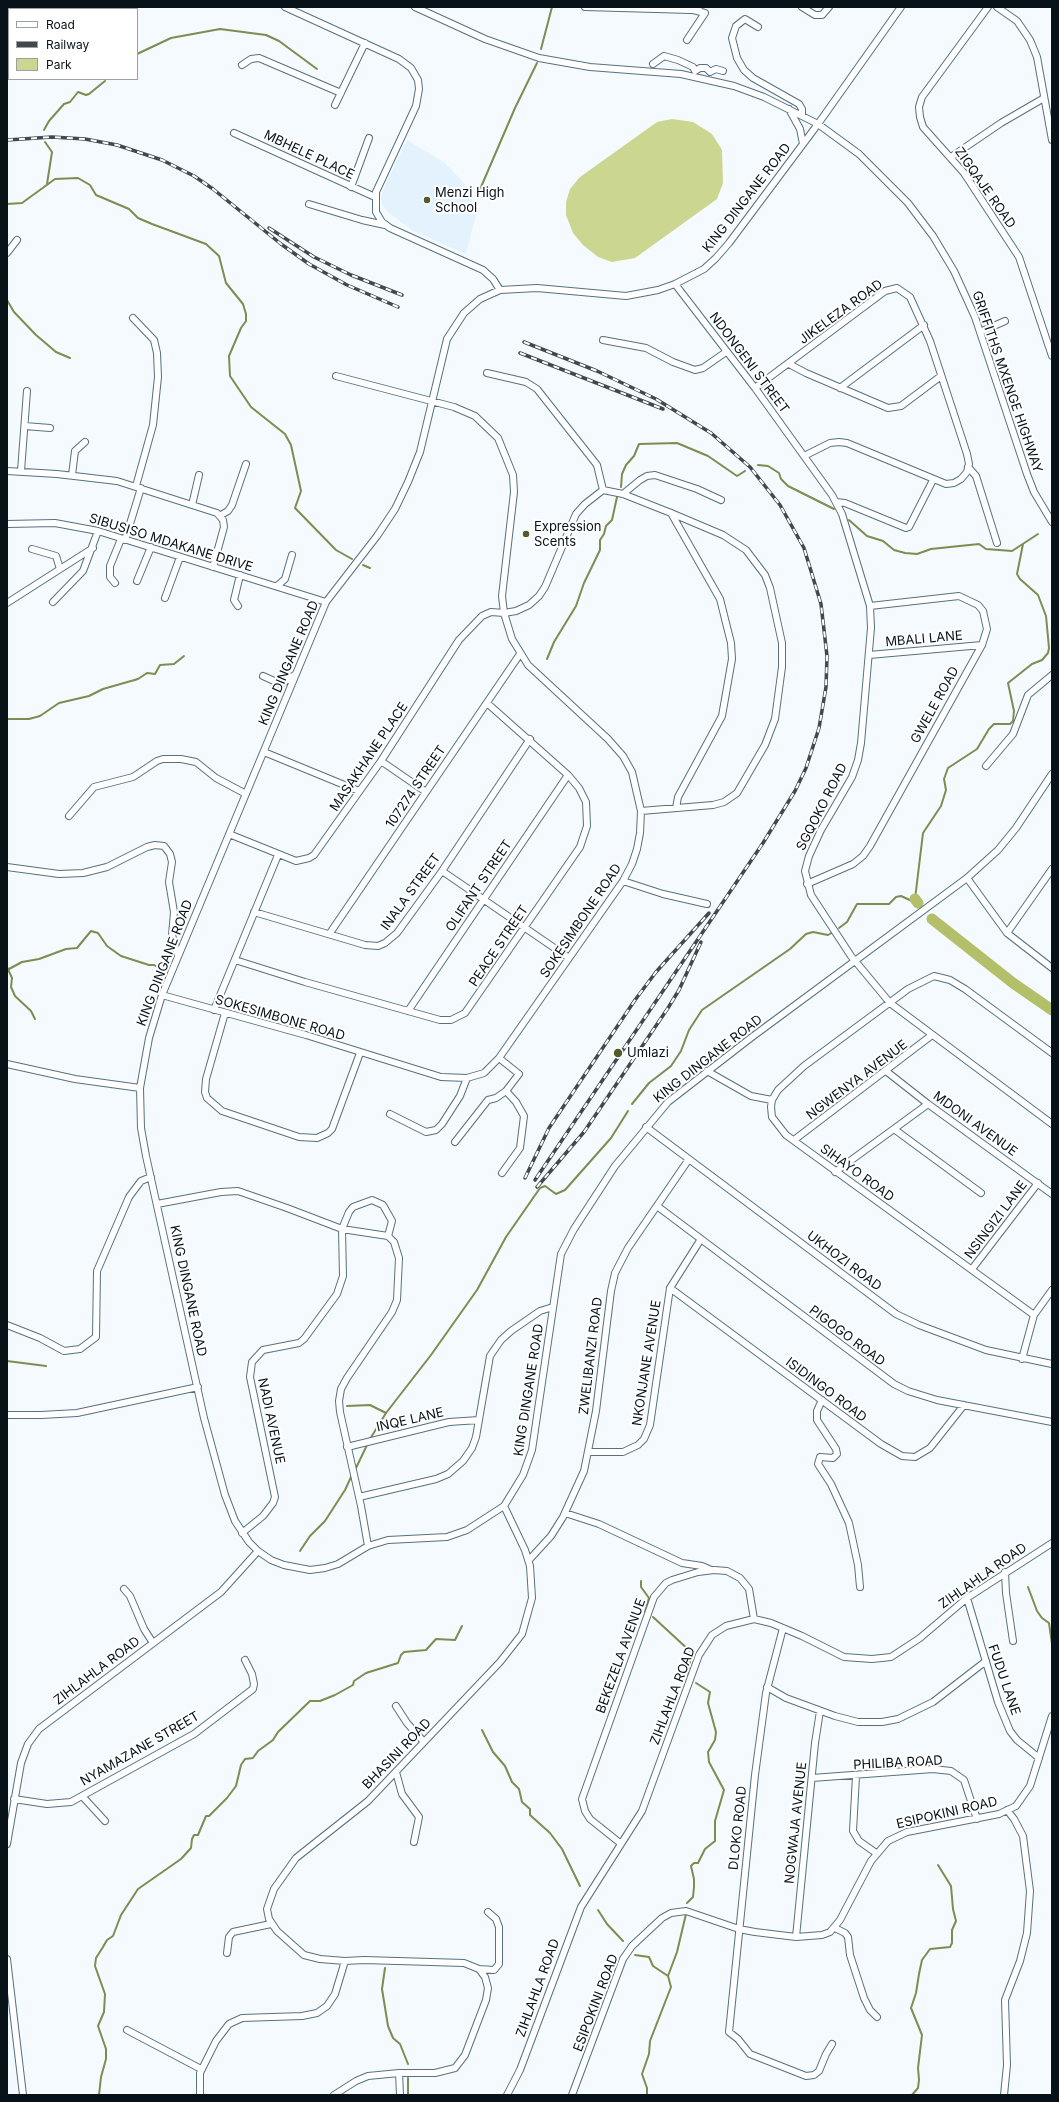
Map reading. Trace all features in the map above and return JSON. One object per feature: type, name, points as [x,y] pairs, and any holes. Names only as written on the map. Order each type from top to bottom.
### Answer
[{"type":"street","points":[[286,7],[399,58],[411,68],[418,80],[419,89],[416,106],[375,197],[376,212],[385,225]]},
{"type":"street","name":"GRIFFITHS MXENGE HIGHWAY","points":[[415,7],[485,39],[538,58],[577,65],[660,71],[709,79],[764,97],[789,108],[818,124],[859,154],[880,173],[922,221],[954,271],[980,332],[1034,492],[1052,522]]},
{"type":"street","points":[[585,7],[691,10],[705,13],[687,40]]},
{"type":"street","points":[[691,10],[699,7]]},
{"type":"street","points":[[802,7],[815,15],[822,15],[829,7]]},
{"type":"street","name":"KING DINGANE ROAD","points":[[901,7],[803,144],[716,258],[704,269],[676,284],[652,292],[626,296],[531,287],[500,290],[473,305],[464,313],[451,331],[445,346],[420,452],[408,482],[395,509],[377,536],[326,602],[178,955],[162,995],[149,1038],[140,1088],[141,1128],[215,1461],[235,1521],[242,1533],[258,1551],[271,1560],[284,1565],[310,1570],[325,1568],[338,1564],[368,1546],[388,1540],[447,1537],[467,1530],[504,1506],[522,1475],[532,1450],[561,1254],[567,1240],[615,1166],[668,1102],[967,878],[998,850],[1016,828],[1052,774]]},
{"type":"street","name":"ZIGQAJE ROAD","points":[[988,7],[927,90],[919,107],[923,127],[952,157],[1023,266],[1052,356]]},
{"type":"street","points":[[997,7],[1017,21],[1030,40],[1037,57],[1052,140]]},
{"type":"street","points":[[758,27],[745,19],[736,26],[732,38],[736,58],[744,70],[753,78],[799,104],[802,109],[802,115]]},
{"type":"street","points":[[335,105],[366,43]]},
{"type":"street","points":[[653,64],[664,56],[678,60],[693,67],[695,71],[700,68],[706,68],[710,72],[716,69],[723,70]]},
{"type":"street","points":[[242,65],[251,59],[259,58],[341,93]]},
{"type":"street","points":[[952,157],[1001,124],[1044,98]]},
{"type":"street","points":[[789,108],[800,129],[803,144]]},
{"type":"street","name":"MBHELE PLACE","points":[[234,133],[375,197]]},
{"type":"street","points":[[351,187],[370,138]]},
{"type":"street","points":[[309,204],[362,220],[385,225],[478,267],[493,279],[500,290]]},
{"type":"street","points":[[7,253],[16,240]]},
{"type":"street","name":"NDONGENI STREET","points":[[676,284],[726,352],[755,388],[804,456]]},
{"type":"street","name":"JIKELEZA ROAD","points":[[755,388],[890,289],[897,288],[910,297],[924,325],[967,454],[968,468],[976,476],[997,543]]},
{"type":"street","points":[[115,583],[110,577],[110,566],[123,539],[138,487],[153,425],[158,377],[157,353],[154,340],[133,318]]},
{"type":"street","points":[[980,332],[1005,321]]},
{"type":"street","points":[[840,388],[924,325]]},
{"type":"street","points":[[603,340],[646,348],[673,362],[695,370],[703,368],[726,352]]},
{"type":"street","points":[[789,364],[879,406],[895,408],[941,376]]},
{"type":"street","points":[[487,373],[526,382],[537,389],[597,465],[603,490],[623,494],[723,535],[746,550],[765,575],[770,588],[783,652],[775,718],[764,745],[737,793],[724,802],[641,811]]},
{"type":"street","name":"SOKESIMBONE ROAD","points":[[162,995],[306,1035],[441,1077],[467,1078],[484,1073],[499,1058],[623,881],[632,864],[637,849],[640,834],[641,811],[632,772],[623,756],[608,739],[528,665],[520,654],[512,638],[504,613],[502,596],[514,492],[513,475],[498,438],[492,430],[475,416],[432,400],[336,376]]},
{"type":"street","points":[[21,471],[27,391]]},
{"type":"street","points":[[25,426],[50,428]]},
{"type":"street","points":[[72,475],[75,451],[85,442]]},
{"type":"street","points":[[804,456],[830,443],[847,443],[933,480],[946,484],[954,483],[961,479],[968,468]]},
{"type":"street","name":"SGQOKO ROAD","points":[[804,456],[836,502],[842,514],[870,606],[871,628],[862,743],[852,777],[821,830],[809,856],[805,871],[807,884],[811,895],[855,962],[890,1003],[1052,1124]]},
{"type":"street","points":[[221,515],[228,511],[232,506],[246,464]]},
{"type":"street","points":[[7,471],[72,475],[105,479],[138,487],[221,515],[224,523],[223,532],[214,566]]},
{"type":"street","points":[[192,504],[199,475]]},
{"type":"street","points":[[623,494],[640,480],[647,476],[655,475],[697,489],[720,500]]},
{"type":"street","points":[[836,502],[845,503],[906,528],[909,527],[933,480]]},
{"type":"street","name":"MASAKHANE PLACE","points":[[229,834],[296,861],[309,858],[314,855],[381,761],[459,640],[482,616],[490,612],[504,613],[516,611],[529,605],[539,596],[545,587],[576,514],[585,504],[603,490]]},
{"type":"street","points":[[671,513],[720,599],[731,643],[732,658],[722,716],[678,797],[676,808]]},
{"type":"street","name":"SIBUSISO MDAKANE DRIVE","points":[[7,524],[55,523],[98,531],[326,602]]},
{"type":"street","points":[[53,602],[83,571],[93,548],[98,531]]},
{"type":"street","points":[[7,603],[93,548]]},
{"type":"street","points":[[137,581],[151,548]]},
{"type":"street","points":[[32,549],[56,556],[60,569]]},
{"type":"street","points":[[277,586],[285,579],[292,555]]},
{"type":"street","points":[[165,598],[180,556]]},
{"type":"street","points":[[238,606],[234,600],[240,575]]},
{"type":"street","name":"GWELE ROAD","points":[[807,884],[853,864],[863,856],[982,645],[987,629],[987,621],[978,605],[959,596],[870,606]]},
{"type":"street","name":"MBALI LANE","points":[[869,655],[982,645]]},
{"type":"street","name":"107274 STREET","points":[[330,933],[520,654]]},
{"type":"street","points":[[263,676],[282,684],[296,674]]},
{"type":"street","points":[[986,766],[1013,734],[1028,695],[1052,675]]},
{"type":"street","name":"PEACE STREET","points":[[235,960],[305,982],[440,1020],[451,1020],[465,1013],[525,928],[580,846],[585,835],[587,818],[586,802],[579,788],[568,775],[530,739],[487,703]]},
{"type":"street","name":"INALA STREET","points":[[254,912],[330,933],[365,945],[378,946],[385,943],[397,933],[442,871],[530,739]]},
{"type":"street","points":[[264,752],[359,791]]},
{"type":"street","points":[[69,816],[90,789],[133,777],[157,761],[163,759],[181,759],[196,762],[216,778],[246,794]]},
{"type":"street","points":[[381,761],[426,792]]},
{"type":"street","name":"OLIFANT STREET","points":[[408,1011],[568,775]]},
{"type":"street","points":[[7,867],[59,874],[88,872],[107,867],[147,847],[155,845],[164,846],[170,854],[172,862],[169,882],[174,912],[172,935],[178,955]]},
{"type":"street","points":[[214,1010],[278,855]]},
{"type":"street","points":[[1007,933],[1052,869]]},
{"type":"street","points":[[442,871],[569,958]]},
{"type":"street","points":[[967,878],[1007,933],[1051,964]]},
{"type":"street","points":[[623,881],[656,892],[707,904]]},
{"type":"street","points":[[707,1072],[751,1096],[772,1100],[778,1090],[804,1066],[919,982],[929,977],[939,976],[964,989],[1052,1053]]},
{"type":"street","points":[[225,1013],[206,1079],[205,1092],[207,1098],[222,1111],[299,1137],[317,1138],[328,1133],[332,1129],[360,1053]]},
{"type":"street","name":"NGWENYA AVENUE","points":[[794,1140],[932,1035]]},
{"type":"street","points":[[455,1142],[488,1100],[496,1098],[506,1091],[519,1074],[499,1058]]},
{"type":"street","points":[[7,1064],[75,1079],[140,1088]]},
{"type":"street","name":"MDONI AVENUE","points":[[886,1071],[928,1104],[1052,1194]]},
{"type":"street","points":[[390,1114],[426,1132],[436,1130],[442,1124],[460,1096],[467,1078]]},
{"type":"street","points":[[502,1173],[520,1148],[524,1116],[522,1110],[506,1091]]},
{"type":"street","name":"SIHAYO ROAD","points":[[772,1100],[772,1117],[777,1125],[794,1140],[835,1172],[1034,1315]]},
{"type":"street","points":[[835,1172],[928,1104]]},
{"type":"street","name":"UKHOZI ROAD","points":[[646,1127],[896,1314],[919,1326],[986,1350],[1022,1359],[1052,1364]]},
{"type":"street","points":[[894,1129],[981,1194]]},
{"type":"street","name":"ZWELIBANZI ROAD","points":[[529,1560],[551,1536],[565,1513],[581,1481],[596,1411],[611,1291],[615,1273],[628,1248],[689,1159]]},
{"type":"street","points":[[7,1325],[40,1338],[64,1351],[80,1349],[96,1337],[97,1271],[132,1192],[141,1181],[151,1178]]},
{"type":"street","name":"NSINGIZI LANE","points":[[972,1270],[1038,1183]]},
{"type":"street","points":[[157,1204],[221,1192],[238,1191],[342,1229],[388,1236],[397,1247],[400,1258],[397,1300],[392,1312],[341,1388],[340,1412],[359,1497],[368,1546]]},
{"type":"street","points":[[342,1229],[349,1212],[354,1207],[366,1201],[374,1200],[383,1205],[392,1219],[392,1226],[388,1236]]},
{"type":"street","name":"PIGOGO ROAD","points":[[657,1206],[894,1384],[908,1391],[937,1400],[1052,1422]]},
{"type":"street","name":"NADI AVENUE","points":[[242,1533],[263,1516],[273,1503],[275,1497],[250,1377],[252,1362],[263,1350],[299,1343],[310,1334],[341,1285],[342,1229]]},
{"type":"street","name":"NKONJANE AVENUE","points":[[588,1452],[623,1452],[638,1445],[644,1439],[652,1413],[670,1288],[701,1239]]},
{"type":"street","name":"ISIDINGO ROAD","points":[[670,1288],[886,1447],[906,1457],[919,1456],[930,1448],[964,1405]]},
{"type":"street","points":[[1022,1359],[1034,1315],[1052,1290]]},
{"type":"street","points":[[359,1497],[436,1479],[448,1474],[468,1455],[472,1448],[480,1420],[487,1367],[490,1356],[496,1346],[511,1331],[536,1314],[553,1307]]},
{"type":"street","points":[[7,1415],[41,1416],[77,1413],[198,1386]]},
{"type":"street","points":[[822,1400],[817,1411],[817,1420],[838,1454],[833,1458],[820,1457],[818,1464],[831,1484],[849,1522],[858,1565],[860,1587]]},
{"type":"street","name":"INQE LANE","points":[[347,1447],[449,1422],[480,1420]]},
{"type":"street","name":"BHASINI ROAD","points":[[479,1969],[464,1963],[448,1962],[320,1960],[304,1955],[285,1940],[272,1924],[267,1913],[268,1903],[279,1880],[289,1867],[303,1852],[361,1807],[396,1772],[500,1662],[522,1634],[532,1598],[529,1560],[504,1506]]},
{"type":"street","points":[[565,1513],[599,1524],[682,1563],[702,1566],[711,1570]]},
{"type":"street","name":"ZIHLAHLA ROAD","points":[[507,2095],[520,2070],[581,1907],[620,1843],[642,1812],[699,1654],[705,1643],[719,1629],[741,1621],[754,1619],[783,1628],[844,1657],[880,1659],[890,1657],[902,1650],[967,1598],[1052,1543]]},
{"type":"street","name":"ZIHLAHLA ROAD","points":[[7,1844],[10,1810],[14,1799],[22,1757],[28,1744],[39,1729],[221,1592],[258,1551]]},
{"type":"street","name":"BEKEZELA AVENUE","points":[[620,1843],[599,1828],[585,1811],[582,1799],[654,1597],[666,1583],[672,1580],[711,1570],[733,1573],[745,1583],[749,1589],[754,1619]]},
{"type":"street","points":[[1005,1572],[1006,1593],[1013,1641]]},
{"type":"street","points":[[124,1589],[130,1596],[144,1629],[153,1643]]},
{"type":"street","name":"FUDU LANE","points":[[967,1598],[998,1702],[1010,1731],[1026,1748],[1039,1758]]},
{"type":"street","name":"DLOKO ROAD","points":[[783,1628],[767,1687],[755,1775],[728,2032],[738,2040],[750,2054],[806,2076],[814,2075],[819,2071],[832,2044]]},
{"type":"street","name":"NYAMAZANE STREET","points":[[14,1799],[55,1804],[70,1802],[194,1734],[250,1692],[254,1687],[252,1674],[245,1660]]},
{"type":"street","points":[[767,1687],[786,1698],[820,1711],[858,1722],[882,1722],[898,1719],[933,1702],[986,1661]]},
{"type":"street","points":[[396,1706],[424,1742]]},
{"type":"street","name":"NOGWAJA AVENUE","points":[[796,1937],[820,1711]]},
{"type":"street","name":"ESIPOKINI ROAD","points":[[572,2095],[623,1960],[636,1941],[662,1918],[680,1910],[694,1913],[739,1929],[796,1937],[822,1935],[835,1928],[876,1853],[888,1841],[900,1834],[999,1814],[1016,1806],[1030,1786],[1052,1716]]},
{"type":"street","name":"PHILIBA ROAD","points":[[812,1778],[856,1776],[933,1769],[951,1771],[964,1780],[977,1819]]},
{"type":"street","points":[[396,1772],[402,1794],[419,1817],[414,1842]]},
{"type":"street","points":[[856,1776],[853,1831],[859,1842],[876,1853]]},
{"type":"street","points":[[82,1796],[105,1821]]},
{"type":"street","points":[[1004,2095],[1007,2066],[1006,2015],[1004,2000],[1020,1961],[1027,1933],[1030,1891],[1023,1836],[1007,1810]]},
{"type":"street","points":[[479,1969],[494,1970],[499,1964],[500,1927],[496,1919],[488,1912]]},
{"type":"street","points":[[227,1953],[229,1937],[233,1932],[272,1924]]},
{"type":"street","points":[[835,1928],[845,1933],[848,1937],[850,1955],[864,1998],[870,2010],[878,2017]]},
{"type":"street","points":[[7,1959],[23,2095]]},
{"type":"street","points":[[200,2095],[198,2078],[201,2069],[224,2028],[237,2019],[302,2016],[317,2013],[322,2010],[335,1994],[345,1961]]},
{"type":"street","points":[[334,2095],[363,2078],[399,2073],[443,2071],[455,2068],[462,2060],[486,2000],[487,1983],[479,1969]]},
{"type":"street","points":[[127,2030],[201,2069]]},
{"type":"street","points":[[399,2073],[400,2095]]},
{"type":"shaded area","name":"Menzi High School","points":[[407,140],[445,163],[464,183],[477,211],[466,254],[413,231],[388,212],[382,204],[381,196]]},
{"type":"green space","points":[[672,119],[693,122],[712,134],[722,150],[723,183],[717,199],[635,258],[612,262],[598,257],[583,245],[573,233],[566,215],[566,202],[570,189],[580,177],[657,122]]},
{"type":"waterway","points":[[541,49],[552,7]]},
{"type":"waterway","points":[[138,54],[171,38],[220,29],[266,35],[279,41],[317,69]]},
{"type":"waterway","points":[[478,194],[515,108],[537,63]]},
{"type":"waterway","points":[[44,130],[49,121],[64,104],[70,102],[78,92],[86,95],[89,94],[105,81]]},
{"type":"waterway","points":[[45,142],[52,152],[47,184]]},
{"type":"waterway","points":[[7,204],[22,203],[55,179],[78,178],[90,185],[96,195],[129,209],[138,218],[206,244],[219,256],[226,283],[243,304],[246,314],[246,321],[241,328],[229,356],[230,376],[251,407],[285,434],[291,445],[301,491],[295,508],[336,550],[352,559]]},
{"type":"waterway","points":[[7,300],[14,312],[36,335],[56,352],[70,358]]},
{"type":"waterway","points":[[621,487],[622,474],[626,465],[634,456],[639,444],[677,443],[708,456],[737,476],[745,471]]},
{"type":"waterway","points":[[758,465],[768,466],[779,473],[781,479],[788,486],[834,509]]},
{"type":"waterway","points":[[547,659],[554,642],[576,606],[584,583],[600,550],[600,540],[604,534],[606,526],[612,520],[617,497]]},
{"type":"waterway","points":[[849,520],[867,536],[883,541],[894,550],[917,554],[931,549],[979,544],[986,549],[1012,551],[1038,534]]},
{"type":"waterway","points":[[839,928],[847,922],[857,904],[889,904],[896,897],[901,896],[912,901],[915,899],[923,833],[941,806],[946,790],[944,779],[948,768],[977,749],[989,729],[994,724],[1010,724],[1013,721],[1014,711],[1008,683],[1032,664],[1042,660],[1048,653],[1049,648],[1046,616],[1038,595],[1020,579],[1017,574],[1023,544]]},
{"type":"waterway","points":[[363,565],[370,568]]},
{"type":"waterway","points":[[7,719],[29,719],[40,716],[59,703],[89,696],[103,689],[138,679],[147,673],[155,674],[160,665],[174,664],[184,656]]},
{"type":"waterway","points":[[915,899],[918,903]]},
{"type":"waterway","points":[[932,919],[1013,983],[1052,1010]]},
{"type":"waterway","points":[[9,969],[22,962],[39,959],[66,949],[77,948],[91,931],[98,933],[107,946],[121,956],[149,965],[154,965],[164,971]]},
{"type":"waterway","points":[[632,1104],[649,1083],[671,1066],[681,1051],[689,1030],[702,1010],[790,949],[806,934],[813,932],[828,935],[833,932]]},
{"type":"waterway","points":[[7,967],[12,978],[11,987],[15,996],[31,1011],[35,1019]]},
{"type":"waterway","points":[[370,1439],[386,1413],[431,1355],[477,1290],[506,1237],[540,1188],[545,1186],[556,1194],[565,1190],[611,1138],[628,1111]]},
{"type":"waterway","points":[[7,1361],[46,1366]]},
{"type":"waterway","points":[[347,1406],[370,1405],[386,1413]]},
{"type":"waterway","points":[[355,1470],[368,1443]]},
{"type":"waterway","points":[[300,1551],[310,1536],[325,1521],[345,1490],[352,1475]]},
{"type":"waterway","points":[[641,1581],[641,1587],[649,1598],[645,1612]]},
{"type":"waterway","points":[[1028,1587],[1037,1611],[1042,1618],[1049,1623],[1052,1644]]},
{"type":"waterway","points":[[653,1617],[691,1652],[688,1678]]},
{"type":"waterway","points":[[99,2095],[101,2077],[106,2059],[106,2049],[98,2026],[104,2012],[105,1994],[95,1966],[96,1958],[107,1940],[113,1936],[121,1915],[138,1889],[181,1859],[191,1848],[192,1839],[194,1835],[198,1835],[206,1816],[209,1816],[227,1798],[236,1786],[241,1765],[245,1759],[253,1758],[258,1751],[273,1740],[278,1732],[310,1701],[320,1701],[335,1695],[353,1685],[354,1681],[366,1673],[398,1663],[404,1652],[426,1650],[436,1639],[455,1640],[462,1626]]},
{"type":"waterway","points":[[687,1903],[693,1897],[694,1879],[691,1866],[694,1863],[698,1863],[705,1849],[715,1841],[715,1821],[724,1790],[709,1762],[708,1752],[715,1740],[716,1732],[708,1703],[710,1692],[696,1683]]},
{"type":"waterway","points":[[482,1730],[493,1752],[505,1766],[512,1782],[519,1789],[522,1802],[530,1809],[530,1815],[550,1833],[562,1849],[580,1886]]},
{"type":"waterway","points":[[912,2095],[918,2088],[918,2068],[922,2035],[911,2008],[916,1993],[922,1960],[930,1949],[950,1947],[952,1943],[952,1930],[956,1921],[953,1909],[951,1886],[938,1865]]},
{"type":"waterway","points":[[598,1910],[607,1924],[623,1941]]},
{"type":"waterway","points":[[668,1976],[677,1952],[686,1914]]},
{"type":"waterway","points":[[635,1955],[649,1957],[653,1966],[668,1976],[671,1987],[650,2041],[649,2054],[642,2074],[647,2088],[647,2095]]},
{"type":"waterway","points":[[385,1968],[382,1989],[388,2026],[393,2038],[400,2044],[408,2064]]},
{"type":"waterway","points":[[408,2078],[408,2095]]},
{"type":"railway","points":[[7,140],[52,137],[85,139],[117,145],[162,160],[194,176],[213,189],[281,244],[309,264],[347,285],[398,307]]},
{"type":"railway","points":[[269,228],[314,257],[351,275],[402,295]]},
{"type":"railway","points":[[524,342],[597,371],[656,399],[711,433],[750,467],[780,505],[804,548],[821,604],[827,656],[826,687],[819,728],[806,768],[795,791],[763,843],[535,1180]]},
{"type":"railway","points":[[520,353],[663,409]]},
{"type":"railway","points":[[525,1178],[549,1128],[635,1000],[656,972],[709,913]]},
{"type":"railway","points":[[537,1187],[584,1132],[668,1008],[679,990],[701,942]]},
{"type":"place","name":"Menzi High School","points":[[427,200]]},
{"type":"place","name":"Expression Scents","points":[[526,534]]},
{"type":"place","name":"Umlazi","points":[[618,1053]]}]
